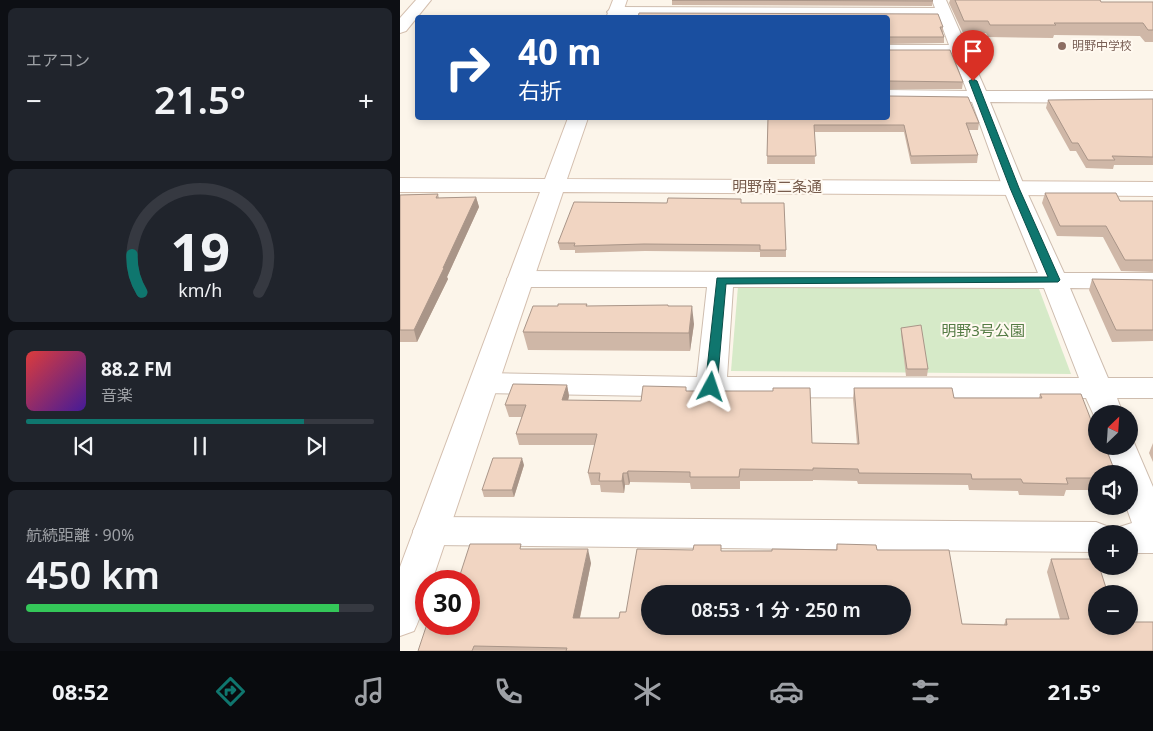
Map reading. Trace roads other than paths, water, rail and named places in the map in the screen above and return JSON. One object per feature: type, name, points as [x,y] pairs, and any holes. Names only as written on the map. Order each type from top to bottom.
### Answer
[{"type":"street","points":[[400,28],[424,0]]},
{"type":"street","points":[[616,10],[942,7],[980,97],[1014,188],[1103,401]]},
{"type":"street","points":[[890,50],[960,50]]},
{"type":"street","points":[[890,96],[1153,97]]},
{"type":"street","points":[[400,619],[577,120]]},
{"type":"street","name":"明野南二条通","points":[[400,186],[1153,189]]},
{"type":"street","points":[[520,279],[1153,281]]},
{"type":"street","points":[[711,387],[721,280]]},
{"type":"street","points":[[484,383],[711,387],[1103,401],[1153,388]]},
{"type":"street","points":[[1123,455],[1153,532]]},
{"type":"street","points":[[431,531],[1088,537]]},
{"type":"street","points":[[1138,538],[1153,538]]},
{"type":"place","name":"明野中学校","points":[[1062,46]]},
{"type":"park label","name":"明野3号公園","points":[[983,331]]}]
